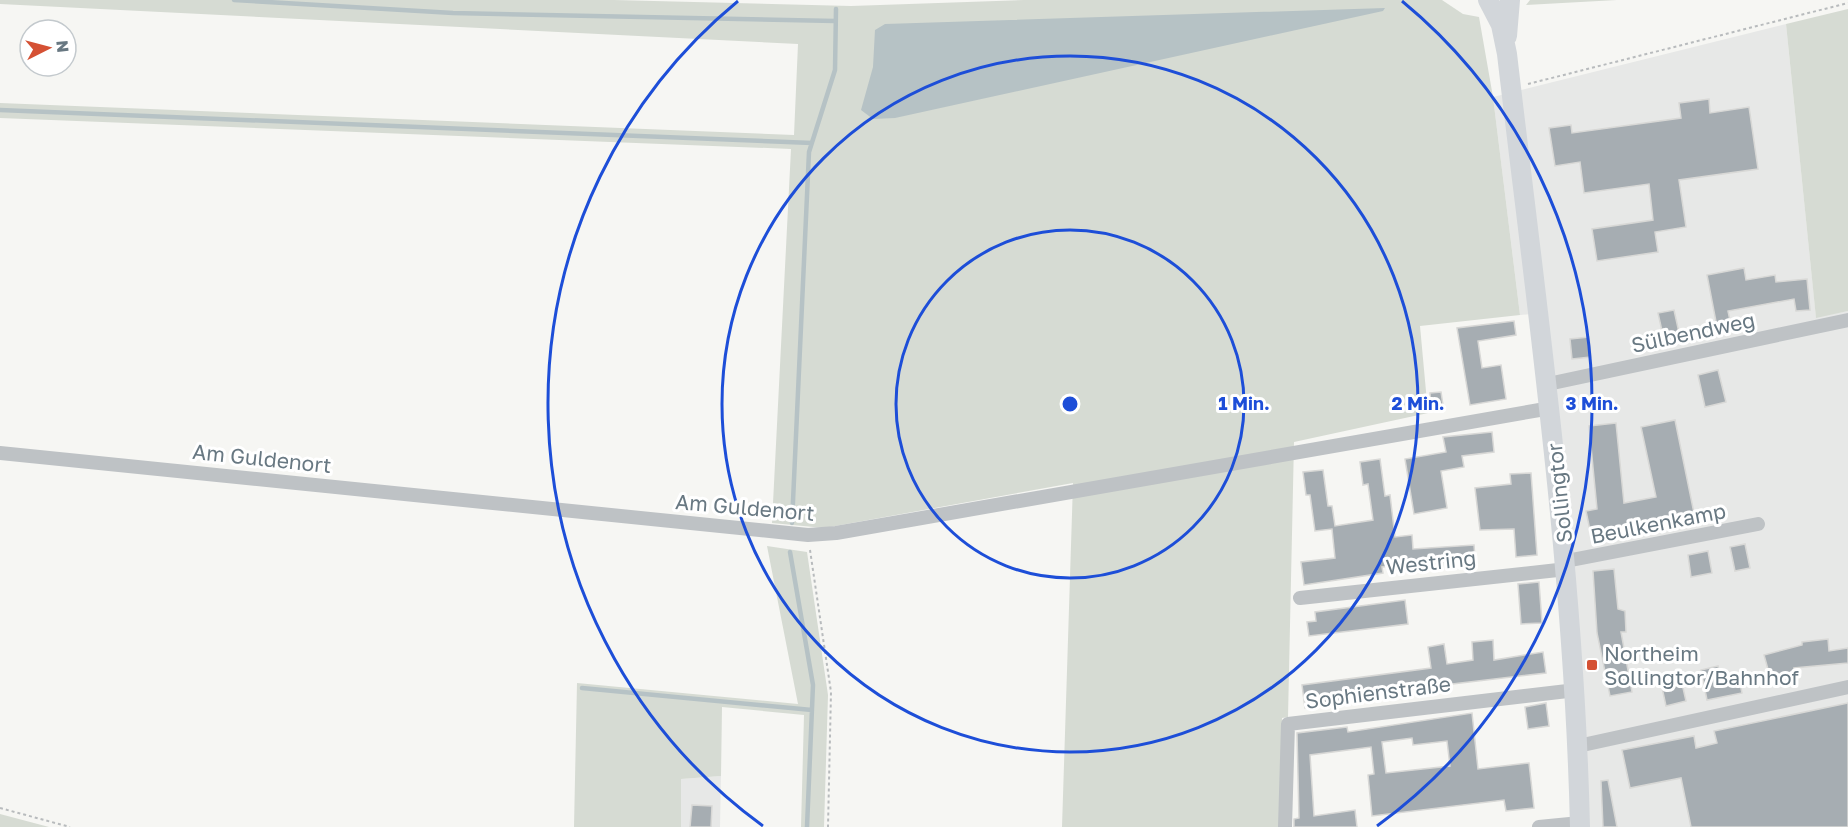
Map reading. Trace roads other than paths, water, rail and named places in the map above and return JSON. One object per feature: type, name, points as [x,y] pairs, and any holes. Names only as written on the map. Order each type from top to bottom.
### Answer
[{"type":"main road","name":"Sollingtor","points":[[1488,0],[1501,24],[1507,54],[1551,408],[1567,565],[1576,690],[1580,825]]},
{"type":"main road","name":"Sollingtor","points":[[1507,54],[1510,0]]},
{"type":"street","name":"Sülbendweg","points":[[1548,384],[1848,320]]},
{"type":"street","name":"Am Guldenort","points":[[0,453],[808,536],[1551,408]]},
{"type":"street","name":"Beulkenkamp","points":[[1567,565],[1758,524]]},
{"type":"street","name":"Westring","points":[[1300,598],[1567,565]]},
{"type":"street","points":[[1578,746],[1848,687]]},
{"type":"street","name":"Sophienstraße","points":[[1285,827],[1288,724],[1576,690]]},
{"type":"street","points":[[1539,827],[1580,825]]},
{"type":"waterway","points":[[234,0],[453,13],[835,21]]},
{"type":"waterway","points":[[792,523],[809,152],[835,70],[836,9]]},
{"type":"waterway","points":[[0,110],[812,143]]},
{"type":"waterway","points":[[790,552],[813,685],[807,827]]},
{"type":"waterway","points":[[582,688],[812,710]]},
{"type":"place","name":"Northeim Sollingtor/Bahnhof","points":[[1592,665]]}]
